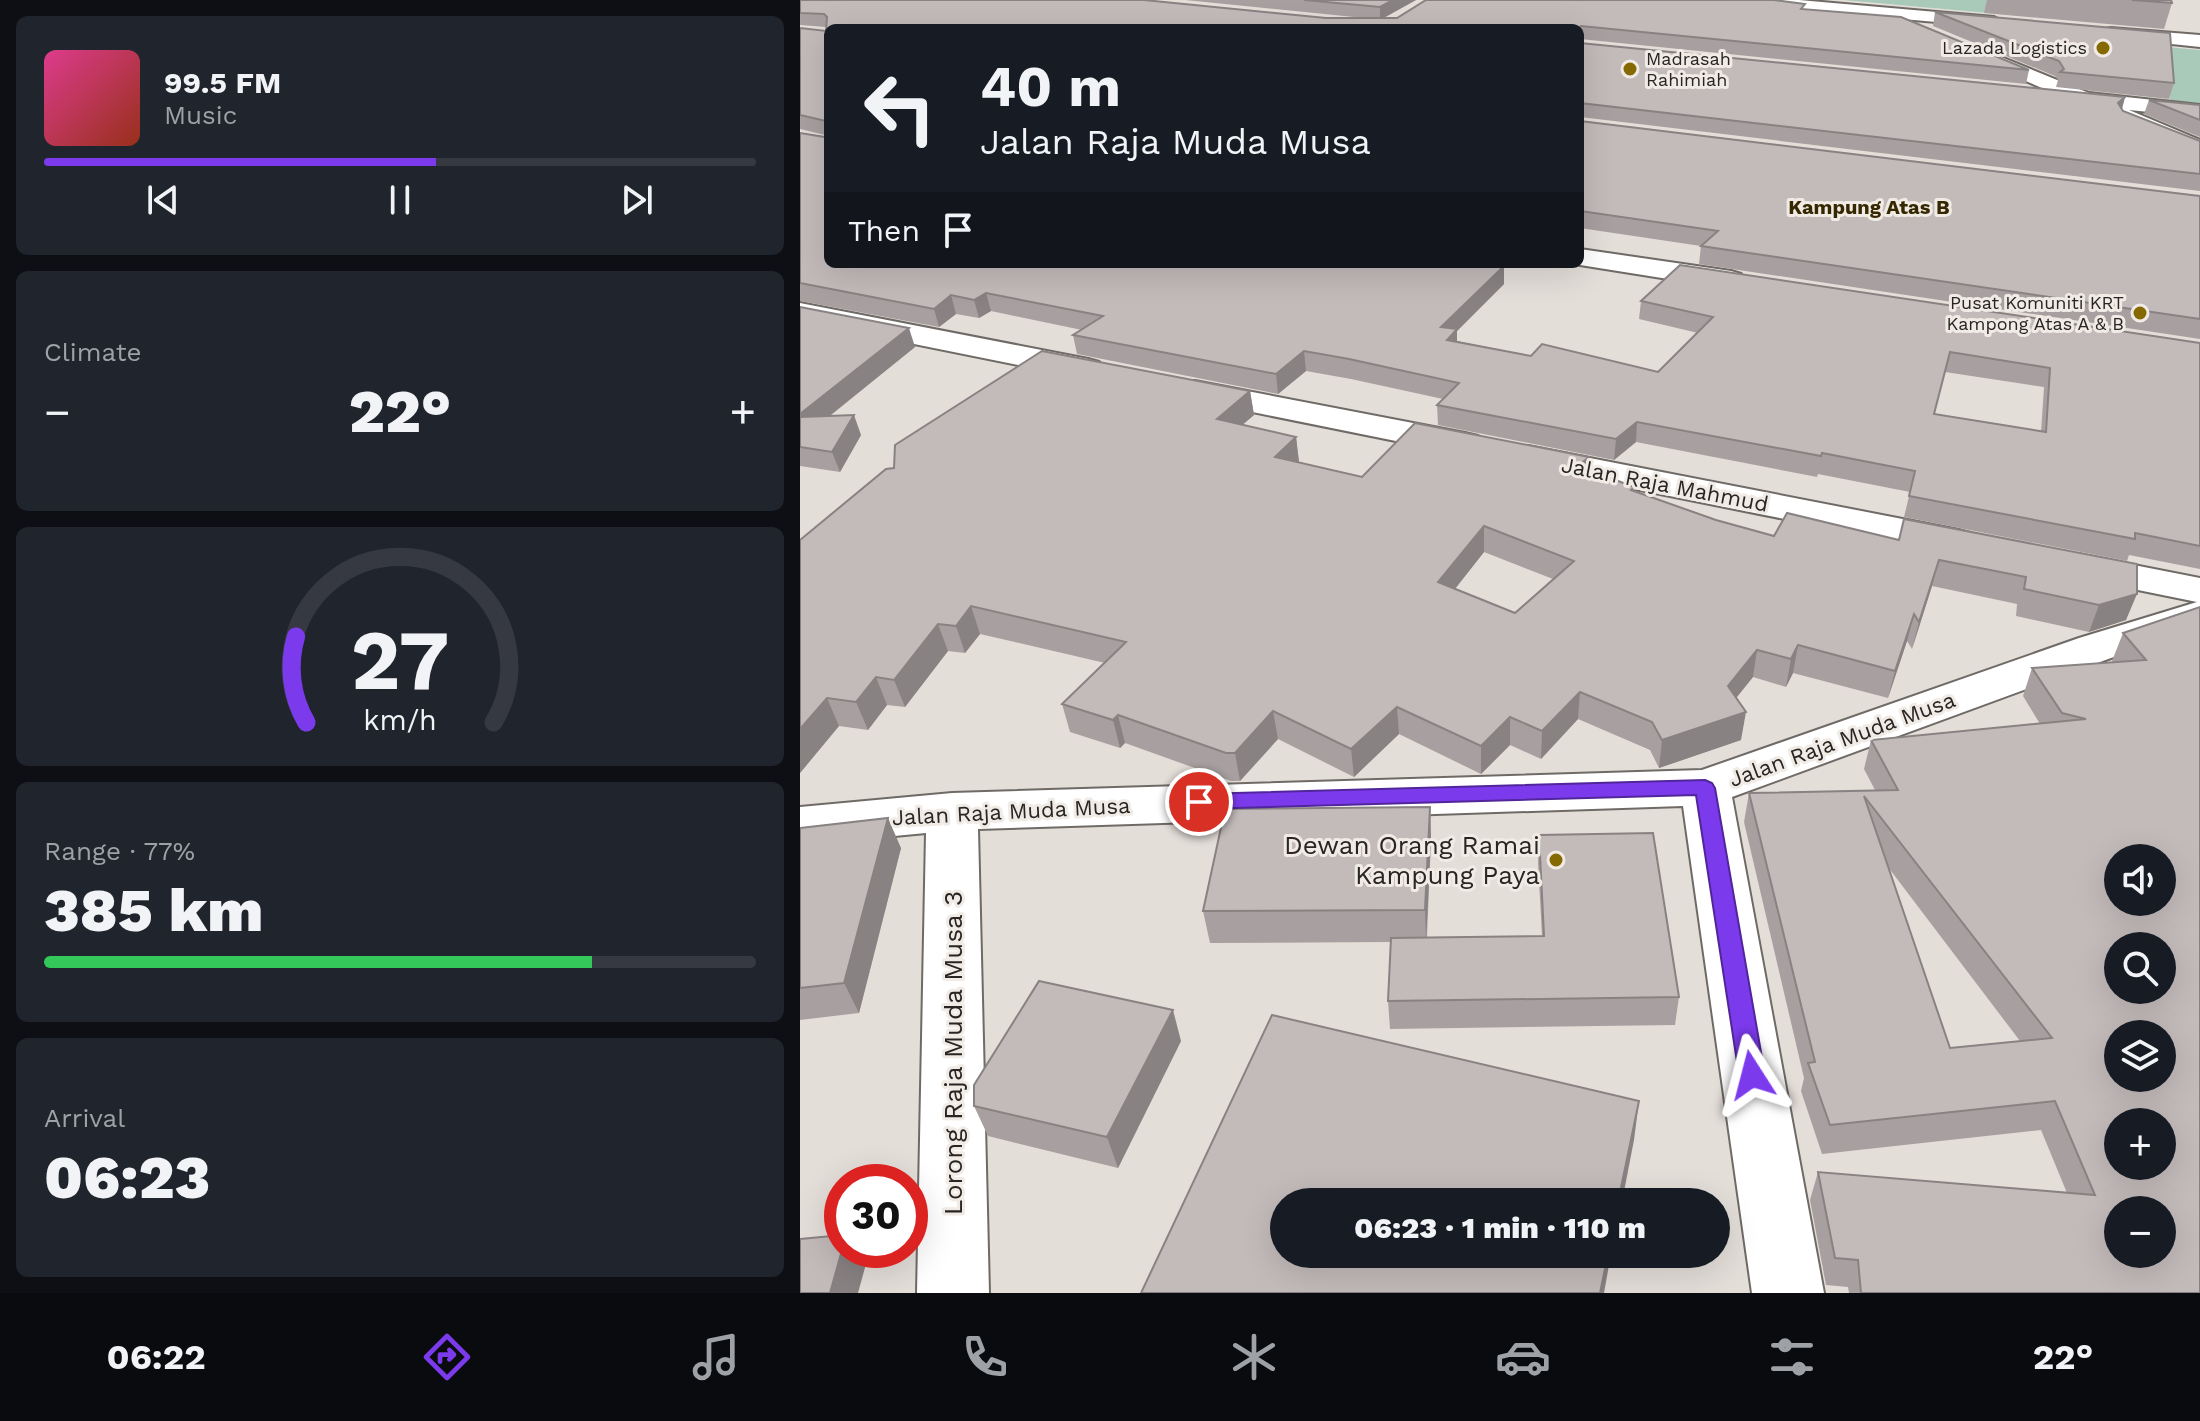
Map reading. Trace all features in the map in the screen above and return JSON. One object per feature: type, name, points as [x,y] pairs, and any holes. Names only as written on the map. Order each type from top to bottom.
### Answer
[{"type":"street","points":[[1740,0],[2006,23]]},
{"type":"street","points":[[1879,12],[2200,148]]},
{"type":"street","points":[[2097,31],[2200,41]]},
{"type":"street","points":[[2024,93],[2200,111]]},
{"type":"street","points":[[1584,258],[1753,283]]},
{"type":"street","points":[[800,312],[1117,375]]},
{"type":"street","name":"Jalan Raja Mahmud","points":[[1160,384],[1998,550]]},
{"type":"street","points":[[2045,559],[2200,590]]},
{"type":"street","name":"Jalan Raja Muda Musa","points":[[800,826],[952,812],[1705,788],[2095,648],[2200,614]]},
{"type":"street","points":[[1705,788],[1788,1293]]},
{"type":"street","name":"Lorong Raja Muda Musa 3","points":[[952,812],[953,1293]]},
{"type":"green space","points":[[1843,0],[2027,0],[2022,16]]},
{"type":"green space","points":[[2167,47],[2200,50],[2200,105],[2170,102]]},
{"type":"building","points":[[800,0],[1144,0],[1326,18],[1397,18],[1426,0],[1774,0],[1805,4],[1801,9],[1901,17],[2029,70],[1584,24],[826,24],[824,14],[800,13]]},
{"type":"building","points":[[1304,0],[1393,0],[1380,7]]},
{"type":"building","points":[[2132,0],[2171,0],[2172,3]]},
{"type":"building","points":[[1935,12],[2170,33],[2174,83],[2060,72],[2064,69],[2059,61]]},
{"type":"building","points":[[800,28],[824,31],[824,121],[800,115]]},
{"type":"building","points":[[1584,43],[2125,97],[2118,103],[2123,111],[2200,141],[2200,174],[1584,103]]},
{"type":"building","points":[[2149,100],[2200,105],[2200,120]]},
{"type":"building","points":[[1584,121],[2200,196],[2200,319],[1701,246],[1718,231],[1584,212]]},
{"type":"building","points":[[800,133],[824,137],[824,268],[1502,268],[1441,327],[1457,329],[1447,340],[1531,356],[1542,344],[1658,372],[1713,317],[1641,301],[1680,265],[2200,343],[2200,546],[2135,533],[2135,539],[1909,496],[1915,471],[1822,453],[1821,456],[1637,422],[1616,439],[1437,405],[1459,383],[1349,359],[1304,351],[1276,374],[1073,335],[1103,316],[986,293],[974,300],[951,295],[934,309],[800,283]],"holes":[[[1950,352],[2050,368],[2046,432],[1934,414]]]},
{"type":"building","points":[[800,307],[909,328],[800,414]]},
{"type":"building","points":[[1042,351],[1250,391],[1217,419],[1296,437],[1275,457],[1362,477],[1415,423],[1589,457],[1578,466],[1634,487],[1631,490],[1716,520],[1774,536],[1787,513],[1899,540],[1904,519],[2137,564],[2137,594],[2099,605],[2024,589],[2026,577],[1939,560],[1919,622],[1914,614],[1895,671],[1798,645],[1791,659],[1757,650],[1728,686],[1746,712],[1662,740],[1652,722],[1580,692],[1542,731],[1510,717],[1481,746],[1397,707],[1351,749],[1273,711],[1235,753],[1226,753],[1118,715],[1113,720],[1062,704],[1126,642],[971,606],[956,626],[938,624],[894,680],[876,677],[856,702],[827,698],[800,729],[800,540],[886,469],[894,468],[895,445]],"holes":[[[1484,526],[1574,561],[1515,613],[1438,582]]]},
{"type":"building","points":[[854,415],[832,452],[800,447],[800,417]]},
{"type":"building","points":[[2200,607],[2200,1293],[1861,1293],[1858,1260],[1835,1258],[1818,1172],[2095,1195],[2055,1101],[1830,1125],[1808,1063],[1815,1062],[1749,793],[1898,790],[1871,740],[2086,719],[2062,713],[2032,668],[2146,660],[2123,633]],"holes":[[[1864,796],[2052,1038],[1950,1048]]]},
{"type":"building","points":[[1430,807],[1425,910],[1203,911],[1225,809]]},
{"type":"building","points":[[888,818],[844,983],[800,988],[800,828]]},
{"type":"building","points":[[1653,833],[1679,997],[1388,1001],[1391,938],[1544,936],[1539,835]]},
{"type":"building","points":[[1039,981],[1173,1010],[1107,1137],[974,1106],[974,1085]]},
{"type":"building","points":[[1272,1015],[1639,1101],[1621,1188],[1270,1188],[1270,1268],[1605,1268],[1600,1293],[1141,1293]]},
{"type":"building","points":[[824,1237],[824,1268],[837,1268],[830,1293],[800,1293],[800,1239]]},
{"type":"place","name":"Lazada Logistics","points":[[2103,48]]},
{"type":"place","name":"Madrasah Rahimiah","points":[[1630,69]]},
{"type":"place","name":"Pusat Komuniti KRT Kampong Atas A & B","points":[[2140,313]]},
{"type":"place","name":"Dewan Orang Ramai Kampung Paya","points":[[1556,860]]},
{"type":"district","name":"Kampung Atas B","points":[[1869,207]]},
{"type":"route","points":[[1199,802],[1705,788],[1752,1075]]}]
